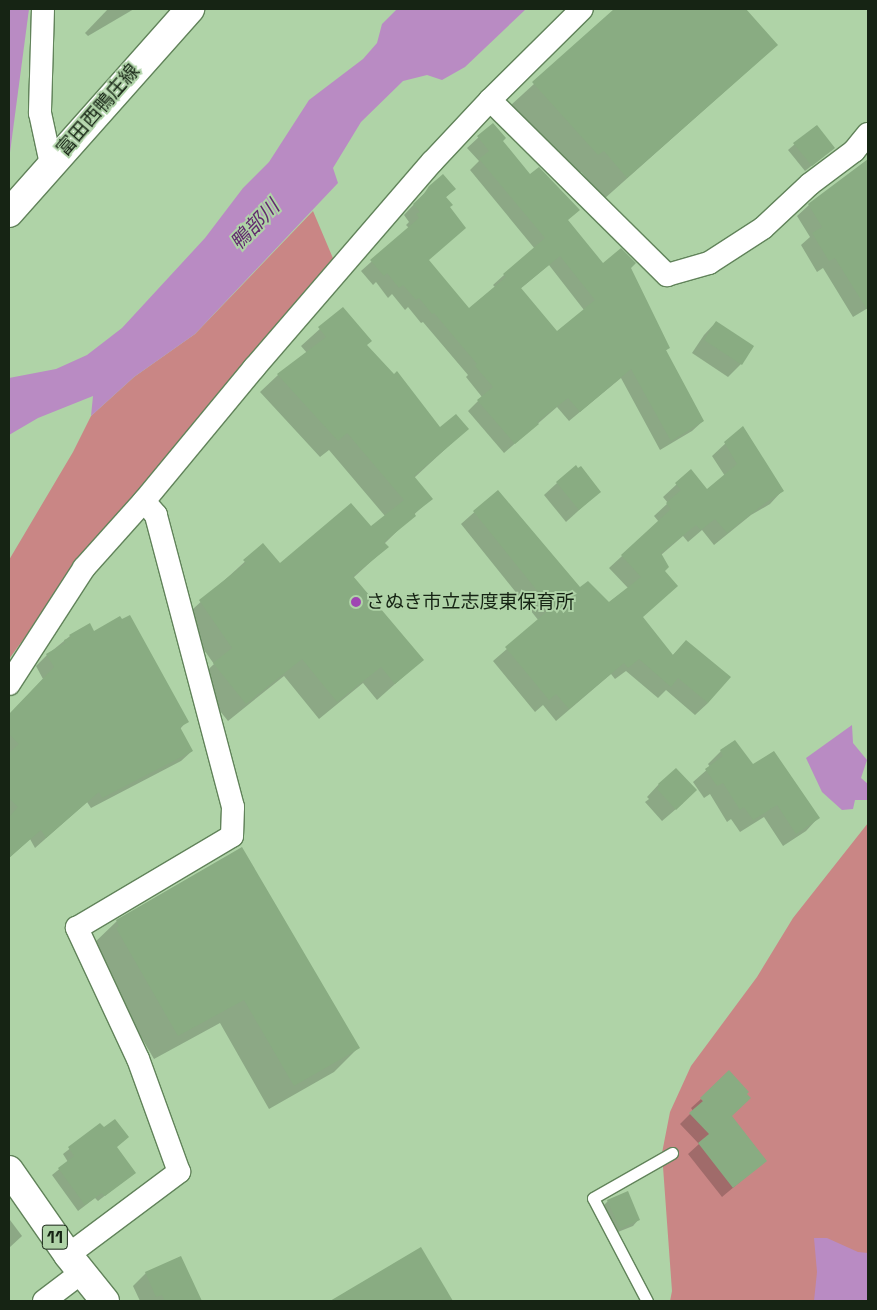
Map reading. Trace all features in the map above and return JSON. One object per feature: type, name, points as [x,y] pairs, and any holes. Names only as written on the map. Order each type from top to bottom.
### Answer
[{"type":"main road","name":"富田西鴨庄線","points":[[15,206],[190,9]]},
{"type":"main road","name":"11","points":[[9,1170],[75,1264],[105,1301]]},
{"type":"street","points":[[43,9],[40,113],[51,164]]},
{"type":"street","points":[[9,684],[84,568],[144,501],[254,368],[432,162],[490,100],[582,9]]},
{"type":"street","points":[[490,100],[667,275],[709,263],[763,228],[810,184],[854,151],[868,134]]},
{"type":"street","points":[[44,1301],[75,1264],[179,1172],[138,1059],[77,928],[232,836],[233,807],[156,515],[144,501]]},
{"type":"lane","points":[[648,1301],[593,1198],[672,1153]]},
{"type":"shaded area","points":[[313,211],[335,263],[74,570],[9,659],[9,560],[73,452],[91,416],[134,377],[195,334]]},
{"type":"shaded area","points":[[868,823],[868,1301],[670,1301],[672,1291],[662,1153],[670,1112],[691,1066],[757,977],[793,918]]},
{"type":"water","points":[[9,9],[29,9],[9,160]]},
{"type":"water","name":"鴨部川","points":[[397,9],[526,9],[465,67],[442,80],[427,75],[403,81],[361,122],[333,168],[338,183],[195,334],[134,377],[91,416],[93,396],[38,418],[9,435],[9,378],[56,369],[87,355],[122,328],[205,238],[243,188],[269,162],[309,100],[363,59],[377,43],[382,24]]},
{"type":"water","points":[[852,725],[853,743],[867,760],[861,778],[868,784],[868,800],[855,800],[853,809],[842,810],[822,792],[806,758]]},
{"type":"water","points":[[814,1238],[827,1238],[858,1252],[868,1253],[868,1301],[814,1301],[817,1272]]},
{"type":"building","points":[[614,9],[746,9],[778,45],[627,178],[604,151],[598,155],[532,82]]},
{"type":"building","points":[[493,123],[506,138],[503,141],[530,174],[539,167],[580,210],[568,220],[603,263],[621,248],[636,263],[631,268],[670,348],[666,350],[704,421],[671,441],[631,369],[580,412],[568,398],[537,422],[539,424],[515,444],[477,400],[493,387],[475,366],[477,364],[419,298],[416,300],[403,285],[399,288],[387,273],[384,276],[370,260],[419,218],[416,214],[420,212],[413,204],[443,174],[456,189],[446,197],[453,205],[450,207],[466,228],[429,260],[469,308],[506,277],[503,274],[545,238],[479,159],[489,151],[477,136]],"holes":[[[560,256],[595,300],[557,331],[521,288]]]},
{"type":"building","points":[[817,125],[835,148],[812,166],[793,143]]},
{"type":"building","points":[[868,159],[868,311],[835,258],[829,261],[812,233],[822,227],[808,204]]},
{"type":"building","points":[[343,307],[372,341],[367,345],[394,374],[397,371],[440,427],[456,414],[469,429],[414,476],[433,499],[415,513],[413,511],[416,516],[384,542],[389,547],[353,576],[424,660],[395,684],[381,667],[337,702],[302,659],[246,704],[213,663],[232,648],[199,600],[246,563],[243,560],[263,543],[280,563],[351,503],[371,526],[404,500],[347,433],[338,441],[277,374],[326,337],[318,327]]},
{"type":"building","points":[[716,321],[754,346],[742,365],[704,340]]},
{"type":"building","points":[[743,426],[784,491],[765,503],[727,533],[715,519],[701,530],[696,525],[661,553],[669,567],[665,571],[678,586],[643,617],[673,655],[686,640],[731,677],[708,703],[678,678],[671,687],[639,659],[628,668],[624,663],[569,709],[556,694],[549,700],[505,647],[551,608],[473,511],[498,490],[580,587],[588,581],[609,602],[641,577],[621,555],[671,509],[666,503],[681,490],[675,483],[691,469],[707,489],[737,464],[724,442]]},
{"type":"building","points":[[576,465],[578,468],[581,466],[601,492],[579,510],[556,482]]},
{"type":"building","points":[[130,615],[189,722],[180,727],[193,751],[102,798],[99,792],[46,838],[41,830],[9,858],[9,817],[18,807],[9,798],[9,753],[19,744],[9,734],[9,714],[54,667],[46,654],[65,643],[64,640],[71,637],[69,635],[90,623],[94,631],[120,616],[122,619]]},
{"type":"building","points":[[735,740],[753,764],[774,751],[820,818],[796,834],[777,805],[753,820],[744,807],[740,810],[723,783],[717,786],[705,769],[723,756],[720,750]]},
{"type":"building","points":[[676,768],[697,790],[676,810],[657,789],[660,786],[658,784]]},
{"type":"building","points":[[242,847],[360,1048],[294,1086],[244,1000],[178,1036],[116,928],[119,926],[116,920]]},
{"type":"building","points":[[729,1070],[749,1092],[747,1094],[751,1098],[732,1116],[767,1161],[733,1188],[698,1143],[709,1134],[689,1113],[703,1101],[700,1098]]},
{"type":"building","points":[[115,1119],[129,1137],[117,1147],[136,1173],[105,1196],[102,1193],[85,1205],[58,1168],[74,1156],[68,1147],[100,1123],[104,1127]]},
{"type":"building","points":[[628,1191],[640,1220],[620,1229],[607,1200]]},
{"type":"building","points":[[421,1247],[453,1301],[330,1301]]},
{"type":"building","points":[[181,1256],[202,1301],[165,1301],[162,1295],[156,1297],[145,1272]]},
{"type":"place","name":"さぬき市立志度東保育所","points":[[356,602]]}]
